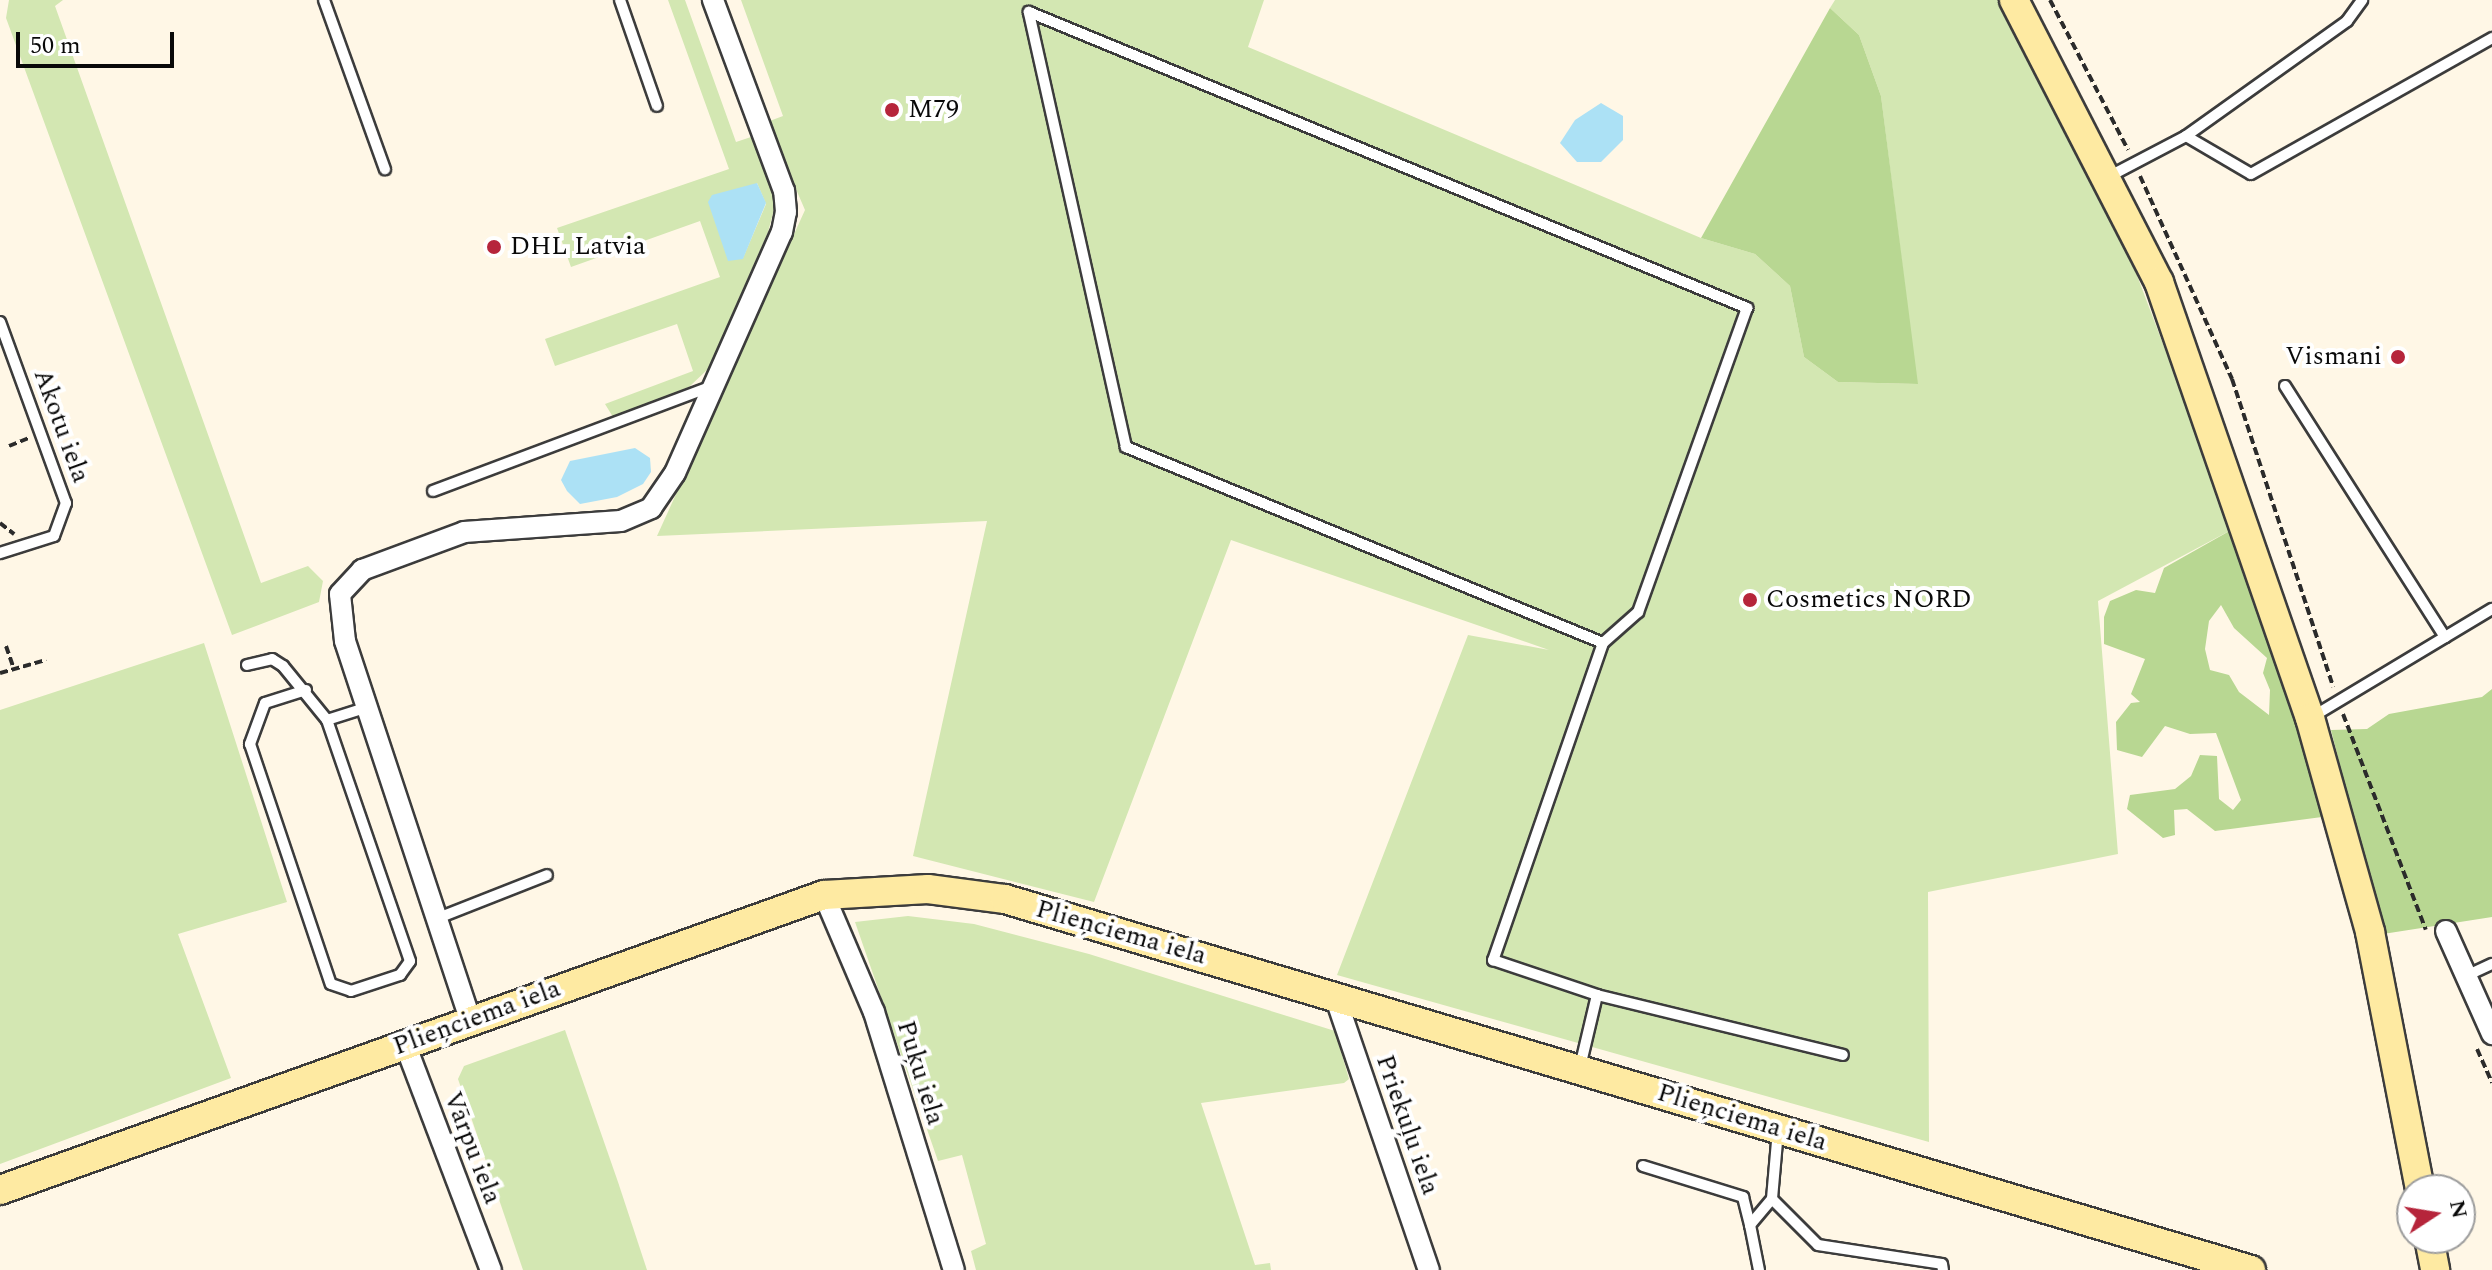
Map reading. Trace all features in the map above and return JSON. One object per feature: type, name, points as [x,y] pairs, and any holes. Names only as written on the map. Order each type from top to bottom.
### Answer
[{"type":"main road","points":[[2014,0],[2108,177],[2159,282],[2310,718],[2370,932],[2417,1174]]},
{"type":"main road","name":"Plieņciema iela","points":[[0,1190],[824,895],[868,889],[963,891],[1335,996],[2251,1270]]},
{"type":"street","points":[[471,1022],[340,616],[340,594],[362,570],[464,532],[621,521],[651,508],[675,473],[782,232],[786,212],[784,191],[713,0]]},
{"type":"street","name":"Puķu iela","points":[[824,895],[874,1012],[954,1270]]},
{"type":"street","points":[[2438,936],[2466,976],[2492,1034]]},
{"type":"street","name":"Priekuļu iela","points":[[1335,996],[1429,1270]]},
{"type":"street","name":"Vārpu iela","points":[[405,1044],[491,1270]]},
{"type":"lane","points":[[324,0],[385,169]]},
{"type":"lane","points":[[620,0],[657,106]]},
{"type":"lane","points":[[1026,0],[1126,447],[1603,643]]},
{"type":"lane","points":[[2108,177],[2186,136],[2347,21],[2362,0]]},
{"type":"lane","points":[[1029,12],[1747,308],[1638,612],[1603,643],[1493,960],[1597,995],[1843,1055]]},
{"type":"lane","points":[[2186,136],[2251,174],[2492,38]]},
{"type":"lane","name":"Akotu iela","points":[[0,322],[66,503],[54,536],[0,553]]},
{"type":"lane","points":[[433,491],[713,385]]},
{"type":"lane","points":[[2285,386],[2445,637]]},
{"type":"lane","points":[[2310,718],[2492,609]]},
{"type":"lane","points":[[247,665],[272,659],[306,690],[327,720],[410,961],[400,975],[351,991],[331,984],[250,744],[265,703],[306,690]]},
{"type":"lane","points":[[327,720],[370,706]]},
{"type":"lane","points":[[438,918],[547,875]]},
{"type":"lane","points":[[2466,976],[2492,964]]},
{"type":"lane","points":[[1579,1069],[1597,995]]},
{"type":"lane","points":[[1750,1225],[1772,1199],[1778,1129]]},
{"type":"lane","points":[[1643,1166],[1743,1197],[1759,1270]]},
{"type":"lane","points":[[1772,1199],[1818,1245],[1942,1264],[1943,1270]]},
{"type":"path","points":[[2050,0],[2133,161],[2232,379],[2333,686],[2438,936]]},
{"type":"path","points":[[6,646],[14,669]]},
{"type":"path","points":[[0,673],[46,660]]},
{"type":"green space","points":[[9,0],[63,0],[55,6],[261,583],[308,566],[323,581],[319,602],[232,635],[6,18]]},
{"type":"green space","points":[[668,0],[685,0],[736,142],[751,137],[776,202],[768,232],[708,369],[689,387],[613,417],[605,404],[693,371],[677,324],[555,366],[545,339],[720,277],[700,221],[571,267],[557,228],[729,169]],"holes":[[[757,183],[766,204],[743,258]]]},
{"type":"green space","points":[[741,0],[1264,0],[1248,47],[1701,238],[1755,254],[1790,286],[1804,357],[1838,382],[1917,384],[1881,96],[1859,35],[1830,8],[1835,0],[1998,0],[2124,241],[2233,529],[2098,601],[2118,854],[1928,892],[1929,1142],[1337,975],[1468,635],[1549,650],[1231,540],[1094,902],[913,856],[987,521],[657,536],[805,210],[767,122],[783,116]]},
{"type":"green space","points":[[1830,8],[1859,35],[1881,96],[1918,384],[1838,382],[1804,357],[1790,286],[1755,254],[1701,238]]},
{"type":"green space","points":[[2233,529],[2301,713],[2299,736],[2310,752],[2322,817],[2215,831],[2187,809],[2174,810],[2175,835],[2163,838],[2127,809],[2130,795],[2175,789],[2191,776],[2200,755],[2217,756],[2219,799],[2233,810],[2241,800],[2216,733],[2190,734],[2165,726],[2142,757],[2117,750],[2116,722],[2131,703],[2140,702],[2131,694],[2145,659],[2104,644],[2104,617],[2110,601],[2136,590],[2155,593],[2164,568]],"holes":[[[2221,605],[2234,628],[2267,658],[2263,673],[2270,690],[2269,715],[2239,692],[2229,675],[2210,670],[2205,649],[2209,621]]]},
{"type":"green space","points":[[204,643],[287,902],[178,934],[231,1078],[0,1164],[0,710]]},
{"type":"green space","points":[[2492,689],[2492,917],[2383,934],[2331,730],[2367,729],[2389,714],[2482,697]]},
{"type":"green space","points":[[908,916],[974,924],[1089,954],[1335,1031],[1349,1079],[1344,1083],[1201,1103],[1255,1265],[1270,1263],[1271,1270],[976,1270],[971,1251],[986,1244],[962,1155],[938,1161],[855,922]]},
{"type":"green space","points":[[565,1030],[647,1270],[523,1270],[458,1079],[464,1066]]},
{"type":"water","points":[[1601,103],[1623,116],[1623,140],[1601,162],[1577,162],[1560,143],[1575,120]]},
{"type":"water","points":[[757,183],[766,203],[743,259],[728,261],[708,202],[712,195]]},
{"type":"water","points":[[635,448],[650,458],[651,472],[643,484],[617,497],[580,504],[561,480],[570,461]]},
{"type":"place","name":"M79","points":[[892,110]]},
{"type":"place","name":"DHL Latvia","points":[[494,247]]},
{"type":"place","name":"Vismani","points":[[2398,357]]},
{"type":"place","name":"Cosmetics NORD","points":[[1750,600]]}]
